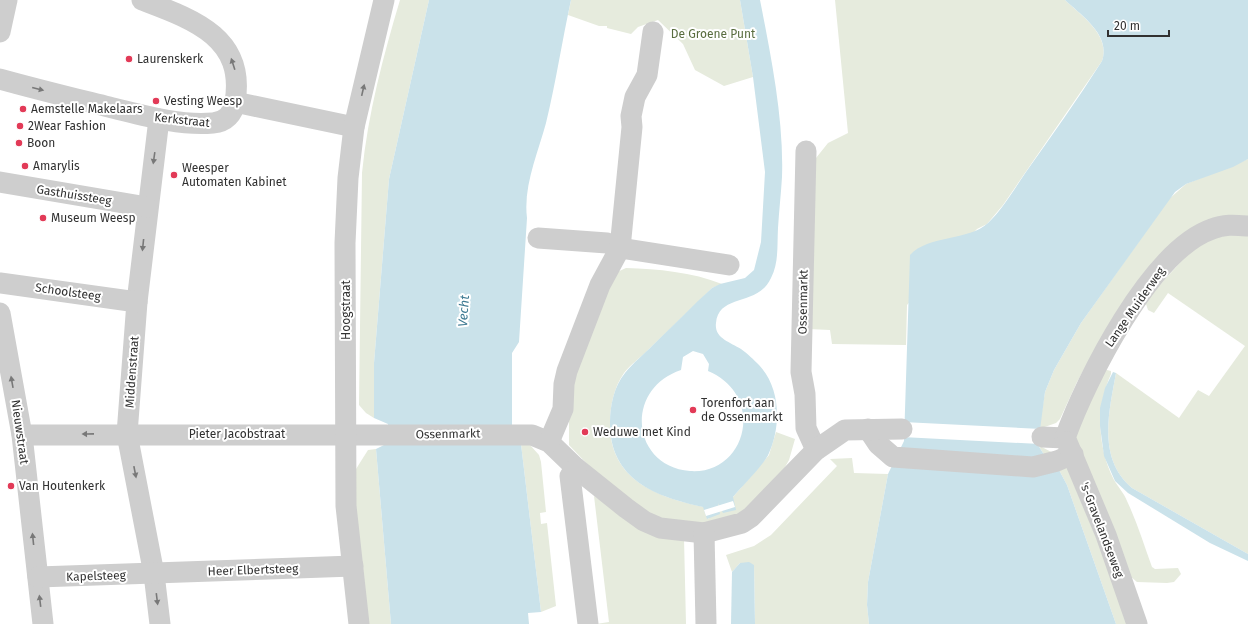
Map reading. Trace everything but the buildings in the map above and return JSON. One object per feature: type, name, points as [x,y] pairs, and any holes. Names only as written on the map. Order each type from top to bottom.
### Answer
[{"type":"street","points":[[0,32],[7,0]]},
{"type":"street","points":[[142,0],[178,6],[224,45],[234,63],[238,83],[235,102],[354,128]]},
{"type":"street","name":"Hoogstraat","points":[[359,624],[346,506],[345,243],[348,178],[354,128],[384,0]]},
{"type":"street","points":[[549,442],[563,410],[564,384],[567,371],[600,285],[620,248],[632,127],[631,116],[635,97],[647,75],[653,32]]},
{"type":"street","name":"Kerkstraat","points":[[0,80],[159,119],[202,123],[220,122],[230,115],[235,102]]},
{"type":"street","name":"Middenstraat","points":[[159,119],[147,207],[137,302],[127,434],[154,574],[160,624]]},
{"type":"street","name":"Ossenmarkt","points":[[806,151],[801,372],[805,394],[806,428],[816,450]]},
{"type":"street","name":"Gasthuissteeg","points":[[0,182],[147,207]]},
{"type":"street","name":"Lange Muiderweg","points":[[1065,451],[1073,415],[1099,359],[1134,305],[1166,261],[1180,248],[1212,229],[1230,224],[1248,226]]},
{"type":"street","points":[[538,238],[607,243],[620,248],[729,265]]},
{"type":"street","name":"Schoolsteeg","points":[[0,283],[137,302]]},
{"type":"street","name":"Nieuwstraat","points":[[0,313],[22,434],[43,624]]},
{"type":"street","points":[[868,429],[878,444],[893,457],[1033,467],[1065,451]]},
{"type":"street","name":"Ossenmarkt","points":[[346,435],[532,435],[549,442],[576,468],[644,521],[660,528],[704,533],[742,523],[751,517],[816,450],[845,430],[902,429]]},
{"type":"street","name":"Pieter Jacobstraat","points":[[22,434],[346,435]]},
{"type":"street","points":[[1042,437],[1065,451]]},
{"type":"street","name":"'s-Gravelandseweg","points":[[1065,451],[1106,534],[1137,624]]},
{"type":"street","points":[[576,468],[570,476],[588,624]]},
{"type":"street","points":[[704,533],[706,624]]},
{"type":"street","name":"Heer Elbertsteeg","points":[[154,574],[353,566]]},
{"type":"street","name":"Kapelsteeg","points":[[38,577],[154,574]]},
{"type":"green space","points":[[400,0],[429,0],[389,179],[374,363],[374,418],[366,413],[359,405],[362,173],[372,107]]},
{"type":"green space","name":"De Groene Punt","points":[[571,0],[740,0],[753,77],[724,86],[695,70],[683,44],[658,20],[638,27],[631,34],[607,28],[607,26],[599,26],[568,15]]},
{"type":"green space","points":[[835,0],[1065,0],[1087,20],[1099,35],[1104,52],[1102,61],[1003,205],[987,224],[977,229],[907,305],[906,345],[832,344],[830,330],[808,329],[816,158],[828,143],[848,133]]},
{"type":"green space","points":[[1248,159],[1248,216],[1228,217],[1100,340],[1077,382],[1060,419],[1056,423],[1039,429],[1045,392],[1054,370],[1081,323],[1169,199],[1186,184]]},
{"type":"green space","points":[[1248,231],[1248,554],[1132,488],[1121,476],[1114,463],[1108,434],[1116,373],[1179,418],[1198,390],[1209,396],[1245,346],[1168,293],[1154,313],[1148,310],[1145,301],[1202,239]]},
{"type":"green space","points":[[626,268],[650,269],[687,274],[722,284],[712,288],[629,367],[621,378],[613,397],[610,417],[612,442],[618,458],[627,472],[639,482],[653,491],[669,498],[704,507],[708,519],[718,503],[733,497],[769,455],[776,432],[795,439],[789,460],[780,476],[741,513],[705,524],[670,522],[644,513],[593,470],[569,445],[569,387],[615,273]]},
{"type":"green space","points":[[1101,371],[1111,371],[1111,374],[1103,400],[1100,427],[1104,454],[1108,467],[1131,509],[1152,567],[1155,569],[1178,568],[1181,574],[1174,582],[1137,582],[1130,576],[1076,446],[1075,431]]},
{"type":"green space","points":[[521,444],[530,445],[539,455],[541,462],[546,512],[540,513],[541,524],[547,523],[556,606],[541,612]]},
{"type":"green space","points":[[1038,445],[1057,455],[1066,465],[1132,624],[1116,624],[1067,485],[1059,470],[1043,453]]},
{"type":"green space","points":[[376,449],[391,624],[366,624],[351,477],[368,450]]},
{"type":"green space","points":[[852,458],[854,473],[888,474],[868,582],[867,605],[869,624],[755,624],[754,565],[740,563],[732,572],[726,555],[754,546],[771,535],[837,466],[830,459]]},
{"type":"green space","points":[[594,496],[635,522],[684,538],[686,624],[596,624],[609,622]]},
{"type":"water","name":"Vecht","points":[[429,0],[571,0],[550,108],[529,182],[526,206],[527,218],[519,342],[512,353],[512,442],[521,444],[541,612],[528,613],[529,624],[391,624],[376,449],[388,443],[388,424],[374,418],[374,363],[389,179]]},
{"type":"water","points":[[740,0],[760,0],[776,88],[782,155],[777,254],[774,272],[765,287],[749,297],[724,307],[719,314],[716,328],[720,336],[746,352],[766,374],[772,385],[775,396],[777,419],[776,431],[767,458],[733,497],[736,510],[723,513],[718,503],[720,514],[707,519],[703,507],[668,498],[652,491],[638,482],[626,471],[617,458],[612,442],[610,422],[611,409],[613,396],[621,378],[635,362],[712,288],[720,284],[745,278],[754,270],[761,242],[765,172],[753,77]],"holes":[[[693,351],[703,354],[709,364],[708,371],[726,383],[738,398],[743,415],[742,432],[736,448],[725,461],[709,469],[690,471],[670,466],[656,456],[646,442],[642,426],[643,409],[650,393],[663,380],[681,370],[683,357]]]},
{"type":"water","points":[[1065,0],[1248,0],[1248,159],[1233,167],[1186,184],[1175,192],[1081,323],[1054,370],[1045,392],[1038,445],[1043,453],[1059,470],[1067,485],[1116,624],[869,624],[867,605],[868,582],[888,474],[904,441],[910,255],[927,244],[970,233],[980,229],[988,223],[1008,199],[1102,61],[1104,52],[1099,34],[1087,19]]},
{"type":"water","points":[[1113,372],[1116,373],[1108,434],[1114,463],[1121,476],[1132,488],[1248,554],[1248,561],[1210,543],[1128,493],[1115,481],[1104,456],[1100,426],[1100,408],[1105,388]]},
{"type":"water","points":[[749,562],[754,565],[755,624],[731,624],[732,572],[740,563]]},
{"type":"pier","points":[[903,422],[1041,429],[1040,444],[902,437]]},
{"type":"pier","points":[[733,501],[735,507],[706,516],[704,510]]},
{"type":"place","name":"Laurenskerk","points":[[129,59]]},
{"type":"place","name":"Vesting Weesp","points":[[156,101]]},
{"type":"place","name":"Aemstelle Makelaars","points":[[23,109]]},
{"type":"place","name":"2Wear Fashion","points":[[20,126]]},
{"type":"place","name":"Boon","points":[[19,143]]},
{"type":"place","name":"Amarylis","points":[[25,166]]},
{"type":"place","name":"Weesper Automaten Kabinet","points":[[174,175]]},
{"type":"place","name":"Museum Weesp","points":[[43,218]]},
{"type":"place","name":"Torenfort aan de Ossenmarkt","points":[[693,410]]},
{"type":"place","name":"Weduwe met Kind","points":[[585,432]]},
{"type":"place","name":"Van Houtenkerk","points":[[11,486]]}]
